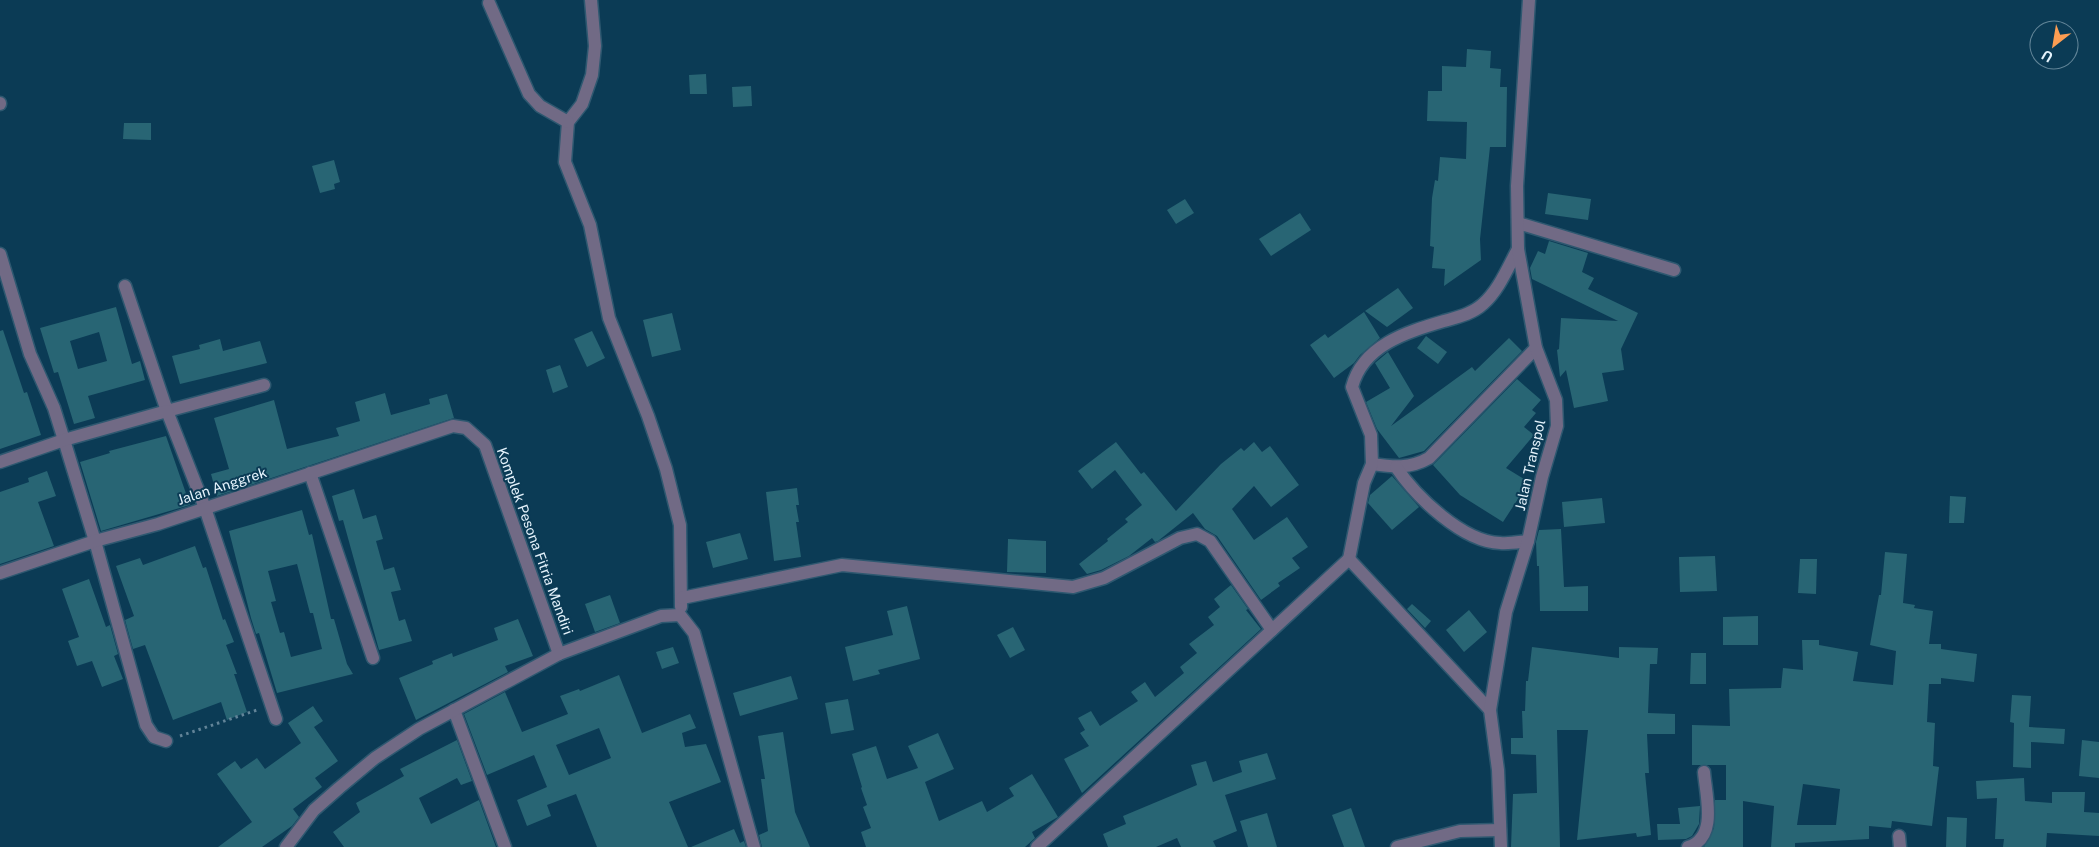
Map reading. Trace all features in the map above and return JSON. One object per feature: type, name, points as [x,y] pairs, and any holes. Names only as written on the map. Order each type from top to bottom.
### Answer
[{"type":"street","points":[[590,0],[595,46],[592,75],[582,104],[568,122],[565,162],[590,225],[609,318],[648,416],[666,469],[680,525],[682,598],[680,615],[694,633],[754,847]]},
{"type":"street","name":"Jalan Transpol","points":[[1501,847],[1498,770],[1490,710],[1506,612],[1528,541],[1542,477],[1557,426],[1556,400],[1536,348],[1518,249],[1517,186],[1529,0]]},
{"type":"street","points":[[489,3],[529,94],[540,106],[568,122]]},
{"type":"street","points":[[1518,223],[1674,270]]},
{"type":"street","points":[[1038,847],[1349,559],[1364,483],[1372,464],[1371,435],[1352,388],[1361,364],[1377,350],[1405,332],[1462,316],[1483,304],[1501,281],[1518,249]]},
{"type":"street","points":[[0,254],[30,354],[54,408],[64,440],[95,541],[146,725],[154,737],[166,741]]},
{"type":"street","points":[[125,286],[166,411],[205,508],[269,705],[276,719]]},
{"type":"street","points":[[1372,464],[1396,467],[1417,466],[1429,458],[1536,348]]},
{"type":"street","points":[[0,462],[64,440],[264,385]]},
{"type":"street","name":"Jalan Anggrek","points":[[0,573],[95,541],[310,474],[453,426]]},
{"type":"street","name":"Komplek Pesona Fitria Mandiri","points":[[453,426],[466,428],[485,446],[559,654]]},
{"type":"street","points":[[1396,467],[1408,484],[1427,504],[1467,532],[1499,543],[1528,541]]},
{"type":"street","points":[[310,474],[373,658]]},
{"type":"street","points":[[682,598],[842,565],[1073,587],[1104,578],[1180,538],[1197,534],[1210,541],[1272,630]]},
{"type":"street","points":[[1349,559],[1490,710]]},
{"type":"street","points":[[286,847],[314,810],[375,758],[454,710],[559,654],[661,616],[680,615]]},
{"type":"street","points":[[454,710],[505,847]]},
{"type":"street","points":[[1688,847],[1702,838],[1708,825],[1704,772]]},
{"type":"street","points":[[1397,847],[1460,831],[1500,830]]},
{"type":"path","points":[[166,741],[269,705]]},
{"type":"building","points":[[1467,49],[1491,51],[1490,68],[1501,69],[1500,87],[1507,87],[1506,147],[1490,147],[1480,239],[1481,260],[1444,286],[1445,269],[1432,268],[1434,247],[1430,246],[1432,198],[1435,180],[1438,181],[1440,157],[1466,159],[1467,122],[1427,121],[1428,91],[1442,91],[1442,66],[1466,67]]},
{"type":"building","points":[[706,74],[707,94],[690,94],[689,75]]},
{"type":"building","points":[[751,86],[752,106],[733,107],[732,87]]},
{"type":"building","points":[[124,123],[151,123],[151,140],[123,139]]},
{"type":"building","points":[[334,160],[340,182],[334,184],[335,189],[320,193],[312,166]]},
{"type":"building","points":[[1548,193],[1591,199],[1588,220],[1545,214]]},
{"type":"building","points":[[1185,199],[1194,213],[1176,224],[1167,210]]},
{"type":"building","points":[[1300,213],[1311,230],[1271,256],[1259,239]]},
{"type":"building","points":[[1549,241],[1588,253],[1582,272],[1594,278],[1588,289],[1638,313],[1621,349],[1624,370],[1602,373],[1608,401],[1574,408],[1566,370],[1560,377],[1557,350],[1559,349],[1561,318],[1618,321],[1532,279],[1530,268],[1538,251],[1545,254]]},
{"type":"building","points":[[1398,288],[1413,308],[1387,327],[1365,311]]},
{"type":"building","points":[[116,307],[132,364],[140,361],[145,380],[88,396],[95,418],[74,424],[58,372],[54,373],[40,328]],"holes":[[[99,332],[107,361],[78,369],[70,341]]]},
{"type":"building","points":[[1364,312],[1380,338],[1360,355],[1354,363],[1334,378],[1310,345],[1325,334],[1328,338]]},
{"type":"building","points":[[672,313],[681,350],[652,357],[643,320]]},
{"type":"building","points":[[3,330],[24,393],[27,392],[41,435],[0,449],[0,331]]},
{"type":"building","points":[[592,331],[605,358],[587,367],[574,339]]},
{"type":"building","points":[[1426,336],[1447,352],[1438,364],[1417,348]]},
{"type":"building","points":[[1509,338],[1522,351],[1424,451],[1399,458],[1377,429],[1366,402],[1390,388],[1375,363],[1388,352],[1414,396],[1391,426],[1472,367],[1475,371]]},
{"type":"building","points":[[220,339],[223,351],[260,341],[267,363],[180,384],[172,356],[200,349],[199,345]]},
{"type":"building","points":[[560,365],[568,387],[553,393],[546,370]]},
{"type":"building","points":[[1517,379],[1541,400],[1532,410],[1536,413],[1524,427],[1534,435],[1506,468],[1529,482],[1503,522],[1460,495],[1433,465]]},
{"type":"building","points":[[385,393],[391,415],[430,404],[429,399],[447,394],[454,418],[217,496],[211,474],[229,469],[214,418],[274,400],[287,449],[339,436],[336,428],[360,421],[355,402]]},
{"type":"building","points":[[166,436],[190,505],[101,531],[80,462],[110,453],[109,451]]},
{"type":"building","points":[[1116,442],[1141,474],[1144,472],[1176,511],[1221,464],[1241,448],[1244,451],[1254,442],[1262,452],[1270,446],[1299,485],[1271,507],[1254,486],[1232,509],[1254,540],[1287,517],[1308,547],[1292,558],[1300,568],[1278,583],[1280,586],[1261,600],[1217,536],[1205,529],[1193,513],[1158,541],[1155,542],[1152,538],[1129,556],[1101,570],[1087,574],[1079,564],[1108,541],[1107,539],[1128,522],[1125,519],[1142,505],[1115,470],[1092,489],[1078,471]]},
{"type":"building","points":[[47,471],[56,496],[38,502],[54,546],[0,564],[0,492],[29,482],[28,478]]},
{"type":"building","points":[[1392,476],[1419,507],[1392,530],[1368,503],[1370,495]]},
{"type":"building","points":[[797,488],[799,505],[796,505],[799,522],[796,522],[801,557],[774,561],[766,492]]},
{"type":"building","points":[[354,489],[363,519],[376,515],[383,539],[376,541],[384,570],[394,567],[401,590],[391,592],[399,621],[405,619],[412,641],[379,650],[343,520],[339,521],[332,496]]},
{"type":"building","points":[[1950,496],[1966,497],[1964,523],[1949,523]]},
{"type":"building","points":[[1602,498],[1605,523],[1564,527],[1562,502]]},
{"type":"building","points":[[302,510],[309,535],[312,534],[331,619],[334,619],[347,664],[353,674],[277,693],[259,633],[256,634],[251,618],[229,531]],"holes":[[[297,564],[310,613],[313,613],[322,649],[291,657],[284,632],[280,633],[271,602],[276,601],[268,571]]]},
{"type":"building","points":[[1561,529],[1564,587],[1588,586],[1588,611],[1540,611],[1539,566],[1537,566],[1536,542],[1539,530]]},
{"type":"building","points":[[740,533],[748,559],[713,568],[706,542]]},
{"type":"building","points":[[1008,539],[1046,541],[1046,573],[1007,572]]},
{"type":"building","points":[[195,546],[203,568],[206,567],[223,620],[225,619],[234,642],[226,645],[237,674],[234,674],[247,712],[227,720],[221,702],[173,720],[145,645],[133,649],[125,620],[134,616],[116,566],[140,558],[143,565]]},
{"type":"building","points":[[1885,552],[1907,554],[1903,603],[1915,605],[1914,608],[1933,611],[1929,644],[1941,644],[1941,649],[1977,654],[1974,682],[1941,678],[1941,684],[1929,684],[1927,722],[1935,723],[1933,766],[1939,767],[1932,826],[1892,821],[1891,828],[1869,826],[1869,839],[1795,843],[1795,847],[1771,847],[1774,806],[1743,801],[1743,847],[1704,847],[1714,828],[1715,800],[1726,800],[1726,765],[1692,765],[1692,725],[1730,726],[1729,689],[1781,688],[1783,668],[1803,670],[1802,640],[1819,640],[1819,645],[1858,652],[1853,681],[1893,685],[1896,651],[1870,645],[1879,595],[1881,595]],"holes":[[[1803,784],[1840,789],[1836,825],[1797,825]]]},
{"type":"building","points":[[1715,556],[1717,591],[1680,592],[1679,557]]},
{"type":"building","points":[[1800,559],[1817,559],[1816,594],[1798,593]]},
{"type":"building","points":[[89,579],[106,627],[110,625],[118,654],[114,656],[123,679],[102,687],[92,661],[77,666],[68,641],[79,637],[62,589]]},
{"type":"building","points":[[1231,585],[1248,609],[1246,610],[1261,629],[1082,793],[1064,759],[1089,746],[1080,733],[1085,730],[1078,718],[1091,711],[1100,726],[1138,701],[1131,692],[1145,682],[1155,697],[1184,673],[1180,667],[1197,653],[1189,644],[1214,625],[1208,617],[1220,607],[1214,599]]},
{"type":"building","points":[[610,595],[620,623],[595,632],[585,604]]},
{"type":"building","points":[[1412,604],[1431,621],[1425,628],[1407,609]]},
{"type":"building","points":[[907,606],[920,659],[878,670],[880,674],[853,681],[845,647],[893,635],[887,611]]},
{"type":"building","points":[[1469,610],[1487,632],[1464,652],[1446,630]]},
{"type":"building","points":[[1758,616],[1758,645],[1723,645],[1723,617]]},
{"type":"building","points":[[518,619],[533,656],[505,666],[508,672],[416,720],[399,678],[433,664],[432,661],[452,653],[453,657],[498,640],[494,628]]},
{"type":"building","points":[[1013,627],[1025,650],[1010,658],[997,635]]},
{"type":"building","points":[[673,647],[679,663],[662,669],[656,652]]},
{"type":"building","points":[[1532,647],[1619,658],[1619,647],[1658,648],[1657,664],[1650,664],[1648,713],[1675,714],[1675,734],[1647,734],[1649,773],[1645,773],[1651,835],[1637,837],[1636,833],[1577,840],[1588,730],[1557,730],[1560,847],[1511,847],[1513,794],[1537,793],[1536,755],[1511,754],[1511,738],[1523,738],[1522,711],[1525,711],[1526,681],[1528,681]]},
{"type":"building","points":[[1691,653],[1706,653],[1706,684],[1690,684]]},
{"type":"building","points":[[619,675],[642,733],[690,714],[696,728],[682,733],[685,747],[706,744],[721,782],[669,802],[688,847],[597,847],[576,794],[547,805],[551,816],[527,826],[517,800],[547,787],[534,755],[487,775],[464,714],[505,692],[522,732],[568,714],[560,696],[579,689],[580,691]],"holes":[[[599,728],[611,758],[569,775],[556,745]]]},
{"type":"building","points":[[791,676],[798,699],[740,716],[733,693]]},
{"type":"building","points":[[2012,695],[2031,696],[2029,727],[2065,729],[2064,744],[2031,742],[2031,768],[2013,767],[2014,723],[2010,722]]},
{"type":"building","points":[[848,699],[854,730],[831,734],[825,703]]},
{"type":"building","points":[[313,706],[323,721],[314,727],[338,761],[315,778],[322,787],[293,809],[299,817],[292,826],[262,847],[218,847],[252,822],[217,774],[235,761],[241,769],[257,758],[265,769],[301,743],[288,723]]},
{"type":"building","points":[[783,732],[795,812],[810,847],[762,847],[759,835],[768,831],[761,779],[765,779],[758,736]]},
{"type":"building","points":[[938,733],[954,769],[925,782],[939,821],[982,801],[987,812],[1014,796],[1009,788],[1032,774],[1058,817],[1032,832],[1035,838],[1025,847],[866,847],[861,832],[871,828],[863,807],[867,805],[852,754],[876,746],[887,779],[918,768],[908,746]]},
{"type":"building","points":[[457,740],[472,781],[461,785],[457,778],[419,798],[431,824],[479,800],[496,847],[344,847],[333,832],[360,812],[356,803],[404,776],[400,769]]},
{"type":"building","points":[[2082,740],[2099,742],[2099,778],[2079,776]]},
{"type":"building","points":[[1267,753],[1276,779],[1225,795],[1237,831],[1213,841],[1216,847],[1181,847],[1177,838],[1156,847],[1108,847],[1103,834],[1126,824],[1123,816],[1197,785],[1191,765],[1206,761],[1213,782],[1242,772],[1239,761]]},
{"type":"building","points":[[2024,778],[2025,801],[2052,803],[2052,792],[2085,792],[2084,812],[2099,813],[2099,836],[2047,833],[2046,847],[2003,847],[2004,839],[1995,839],[1997,798],[1977,799],[1976,781]]},
{"type":"building","points":[[1700,806],[1699,824],[1692,836],[1686,839],[1658,840],[1657,824],[1680,824],[1678,808]]},
{"type":"building","points":[[1351,808],[1365,847],[1344,847],[1332,815]]},
{"type":"building","points":[[1267,813],[1277,847],[1248,847],[1240,821]]},
{"type":"building","points":[[1947,817],[1967,818],[1966,847],[1946,847]]},
{"type":"building","points":[[734,829],[740,843],[744,841],[746,847],[691,847]]}]
